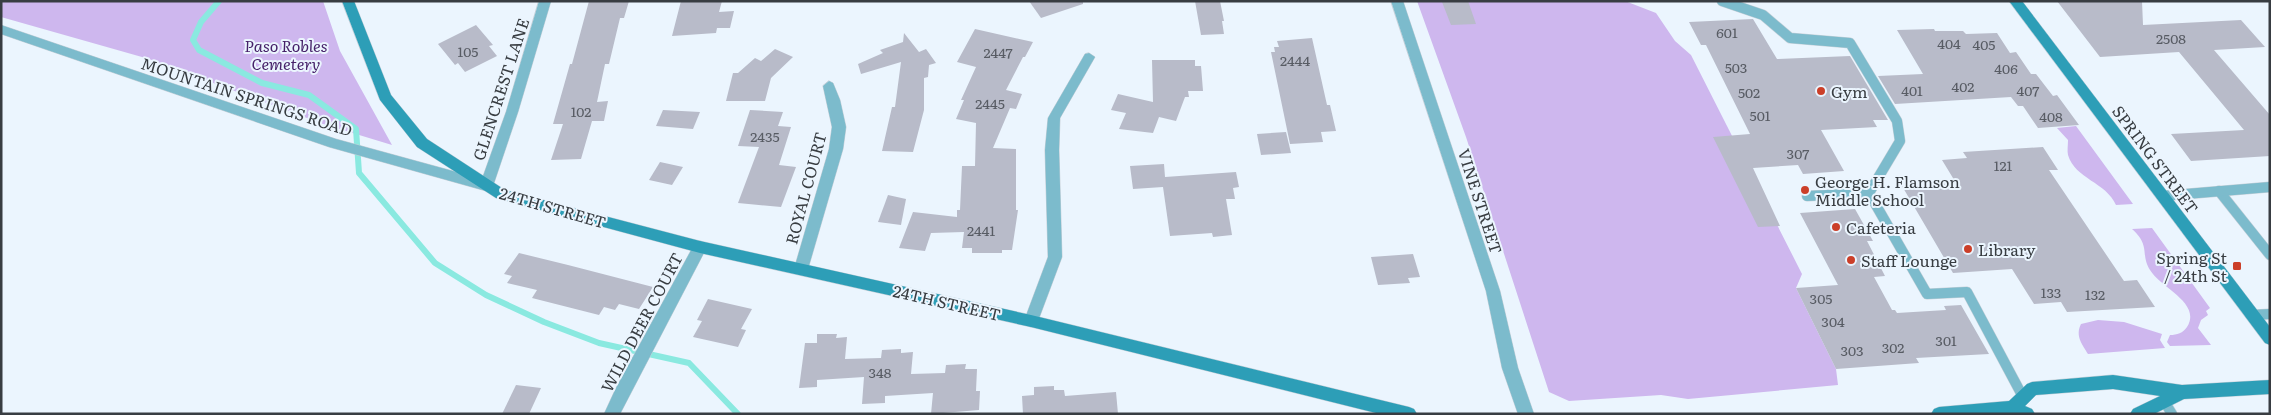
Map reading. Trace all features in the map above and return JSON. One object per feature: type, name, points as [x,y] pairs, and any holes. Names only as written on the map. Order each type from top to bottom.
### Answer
[{"type":"main road","name":"24TH STREET","points":[[348,1],[385,97],[422,144],[501,194],[700,247],[1031,321],[1409,414]]},
{"type":"main road","name":"SPRING STREET","points":[[2015,1],[2270,339]]},
{"type":"main road","points":[[1939,414],[2021,406],[2032,389],[2113,382],[2182,392],[2270,387]]},
{"type":"main road","points":[[2138,414],[2168,408],[2182,392]]},
{"type":"street","name":"GLENCREST LANE","points":[[486,186],[512,112],[545,1]]},
{"type":"street","name":"VINE STREET","points":[[1397,1],[1492,291],[1510,368],[1526,414]]},
{"type":"street","name":"MOUNTAIN SPRINGS ROAD","points":[[1,29],[334,143],[486,186]]},
{"type":"street","points":[[1031,321],[1055,257],[1052,150],[1054,118],[1089,57]]},
{"type":"street","name":"ROYAL COURT","points":[[801,269],[836,149],[839,127],[834,100],[829,86]]},
{"type":"street","name":"WILD DEER COURT","points":[[612,414],[700,247]]},
{"type":"lane","points":[[1722,1],[1763,15],[1790,38],[1850,43],[1897,120],[1900,141],[1869,192]]},
{"type":"lane","points":[[2162,196],[2270,187]]},
{"type":"lane","points":[[2219,191],[2270,255]]},
{"type":"lane","points":[[1807,196],[1869,192]]},
{"type":"lane","points":[[1869,192],[1927,294],[1967,292],[2021,406]]},
{"type":"lane","points":[[2252,315],[2270,314]]},
{"type":"green space","name":"Paso Robles Cemetery","points":[[1,1],[323,1],[340,51],[392,145],[323,124],[149,59],[1,17]]},
{"type":"green space","points":[[1417,1],[1625,1],[1656,13],[1675,41],[1691,55],[1802,274],[1796,288],[1836,369],[1838,385],[1688,399],[1661,395],[1569,401],[1549,392],[1466,137]]},
{"type":"green space","points":[[2076,126],[2133,204],[2116,205],[2105,191],[2077,170],[2068,153],[2068,140],[2057,128]]},
{"type":"green space","points":[[2152,228],[2210,308],[2206,311],[2208,315],[2201,320],[2198,328],[2211,345],[2170,346],[2167,342],[2170,335],[2180,333],[2187,327],[2190,318],[2189,310],[2185,303],[2155,277],[2150,270],[2141,240],[2132,229]]},
{"type":"green space","points":[[2098,320],[2124,322],[2162,334],[2160,340],[2165,348],[2088,354],[2080,340],[2079,328],[2081,324]]},
{"type":"building","points":[[589,1],[629,1],[624,18],[620,18],[609,64],[605,64],[597,102],[608,101],[604,121],[592,121],[581,159],[551,160],[563,124],[553,124]]},
{"type":"building","points":[[681,1],[722,1],[719,12],[734,11],[730,28],[717,28],[716,33],[672,36]]},
{"type":"building","points":[[1029,1],[1083,1],[1083,4],[1041,18]]},
{"type":"building","points":[[1195,1],[1220,1],[1224,21],[1222,21],[1224,34],[1201,35]]},
{"type":"building","points":[[1468,1],[1476,24],[1451,25],[1442,2]]},
{"type":"building","points":[[2057,1],[2142,1],[2143,25],[2241,20],[2265,47],[2214,50],[2270,115],[2270,156],[2191,161],[2171,134],[2244,130],[2179,52],[2100,57]]},
{"type":"building","points":[[1753,19],[1777,59],[1850,56],[1888,120],[1873,120],[1877,127],[1821,130],[1844,171],[1803,174],[1798,165],[1753,168],[1780,226],[1758,227],[1713,137],[1750,134],[1706,45],[1701,45],[1689,22]]},
{"type":"building","points":[[476,25],[493,45],[489,46],[497,56],[465,72],[458,63],[455,65],[438,44]]},
{"type":"building","points":[[975,29],[1033,42],[1006,90],[1022,94],[1016,109],[1010,108],[993,148],[1016,149],[1016,210],[1018,210],[1012,250],[1002,250],[1002,253],[972,253],[972,248],[962,248],[964,232],[931,233],[925,251],[899,248],[913,212],[957,217],[957,210],[960,210],[962,166],[975,166],[976,123],[956,119],[964,100],[961,100],[976,67],[957,62]]},
{"type":"building","points":[[1934,29],[1935,31],[1963,31],[1966,34],[1997,33],[2010,53],[2016,52],[2031,74],[2036,74],[2053,96],[2057,95],[2079,125],[2038,128],[2023,106],[2018,106],[2011,97],[1895,104],[1878,76],[1923,74],[1897,30]]},
{"type":"building","points":[[904,33],[919,52],[926,49],[936,63],[929,65],[928,77],[924,78],[924,110],[913,152],[882,151],[892,107],[895,107],[901,62],[861,74],[858,64],[883,53],[880,50],[903,42]]},
{"type":"building","points":[[1312,38],[1327,105],[1330,105],[1336,131],[1321,132],[1323,142],[1290,144],[1271,52],[1275,52],[1274,47],[1279,47],[1277,41]]},
{"type":"building","points":[[775,49],[793,57],[771,78],[765,101],[726,101],[733,73],[738,73],[755,58],[761,61]]},
{"type":"building","points":[[1152,60],[1195,60],[1195,66],[1201,66],[1203,91],[1188,91],[1189,97],[1185,97],[1176,121],[1159,117],[1153,133],[1119,129],[1126,113],[1111,110],[1118,94],[1153,102]]},
{"type":"building","points":[[663,110],[700,112],[693,129],[656,126]]},
{"type":"building","points":[[750,110],[783,112],[778,126],[791,127],[779,165],[796,167],[781,207],[738,203],[759,147],[738,146]]},
{"type":"building","points":[[1286,132],[1291,153],[1261,155],[1257,134]]},
{"type":"building","points":[[2043,147],[2058,170],[2049,170],[2124,281],[2137,280],[2155,307],[2067,312],[2061,302],[2034,304],[2012,269],[1953,273],[1902,186],[1956,183],[1942,160],[1967,158],[1963,152]]},
{"type":"building","points":[[660,162],[683,167],[672,185],[649,180]]},
{"type":"building","points":[[1164,164],[1165,177],[1236,172],[1239,187],[1233,188],[1235,199],[1226,199],[1232,235],[1213,237],[1212,233],[1170,236],[1163,187],[1133,189],[1130,166]]},
{"type":"building","points":[[888,195],[906,199],[901,225],[878,222]]},
{"type":"building","points":[[1855,209],[1873,241],[1867,241],[1885,276],[1874,277],[1892,310],[1895,310],[1897,313],[1946,310],[1944,306],[1961,305],[1989,354],[1916,358],[1919,363],[1836,369],[1796,288],[1838,285],[1800,213]]},
{"type":"building","points":[[519,253],[653,287],[639,309],[619,304],[615,310],[604,307],[599,315],[532,298],[537,290],[507,283],[512,276],[504,274]]},
{"type":"building","points":[[1413,254],[1420,277],[1408,278],[1410,283],[1378,285],[1371,257]]},
{"type":"building","points":[[708,299],[752,309],[741,329],[746,330],[738,347],[693,337],[702,321],[697,320]]},
{"type":"building","points":[[817,334],[837,334],[836,338],[847,337],[845,359],[881,358],[882,350],[901,349],[901,353],[913,352],[911,374],[945,373],[946,365],[966,364],[965,369],[977,369],[976,391],[980,391],[979,410],[931,414],[933,393],[885,396],[885,403],[862,404],[864,377],[817,380],[817,387],[799,388],[805,343],[817,343]]},
{"type":"building","points":[[516,385],[541,388],[529,414],[502,414]]},
{"type":"building","points":[[1054,386],[1054,390],[1064,390],[1065,396],[1116,392],[1118,414],[1023,414],[1022,396],[1034,395],[1034,387]]},
{"type":"waterway","points":[[219,1],[201,22],[193,40],[199,50],[262,83],[309,95],[356,129],[359,173],[435,263],[486,295],[544,322],[599,343],[689,363],[738,414]]},
{"type":"place","name":"Gym","points":[[1821,91]]},
{"type":"place","name":"George H. Flamson Middle School","points":[[1805,190]]},
{"type":"place","name":"Cafeteria","points":[[1836,227]]},
{"type":"place","name":"Library","points":[[1968,249]]},
{"type":"place","name":"Staff Lounge","points":[[1851,260]]},
{"type":"place","name":"Spring St / 24th St","points":[[2237,266]]}]
